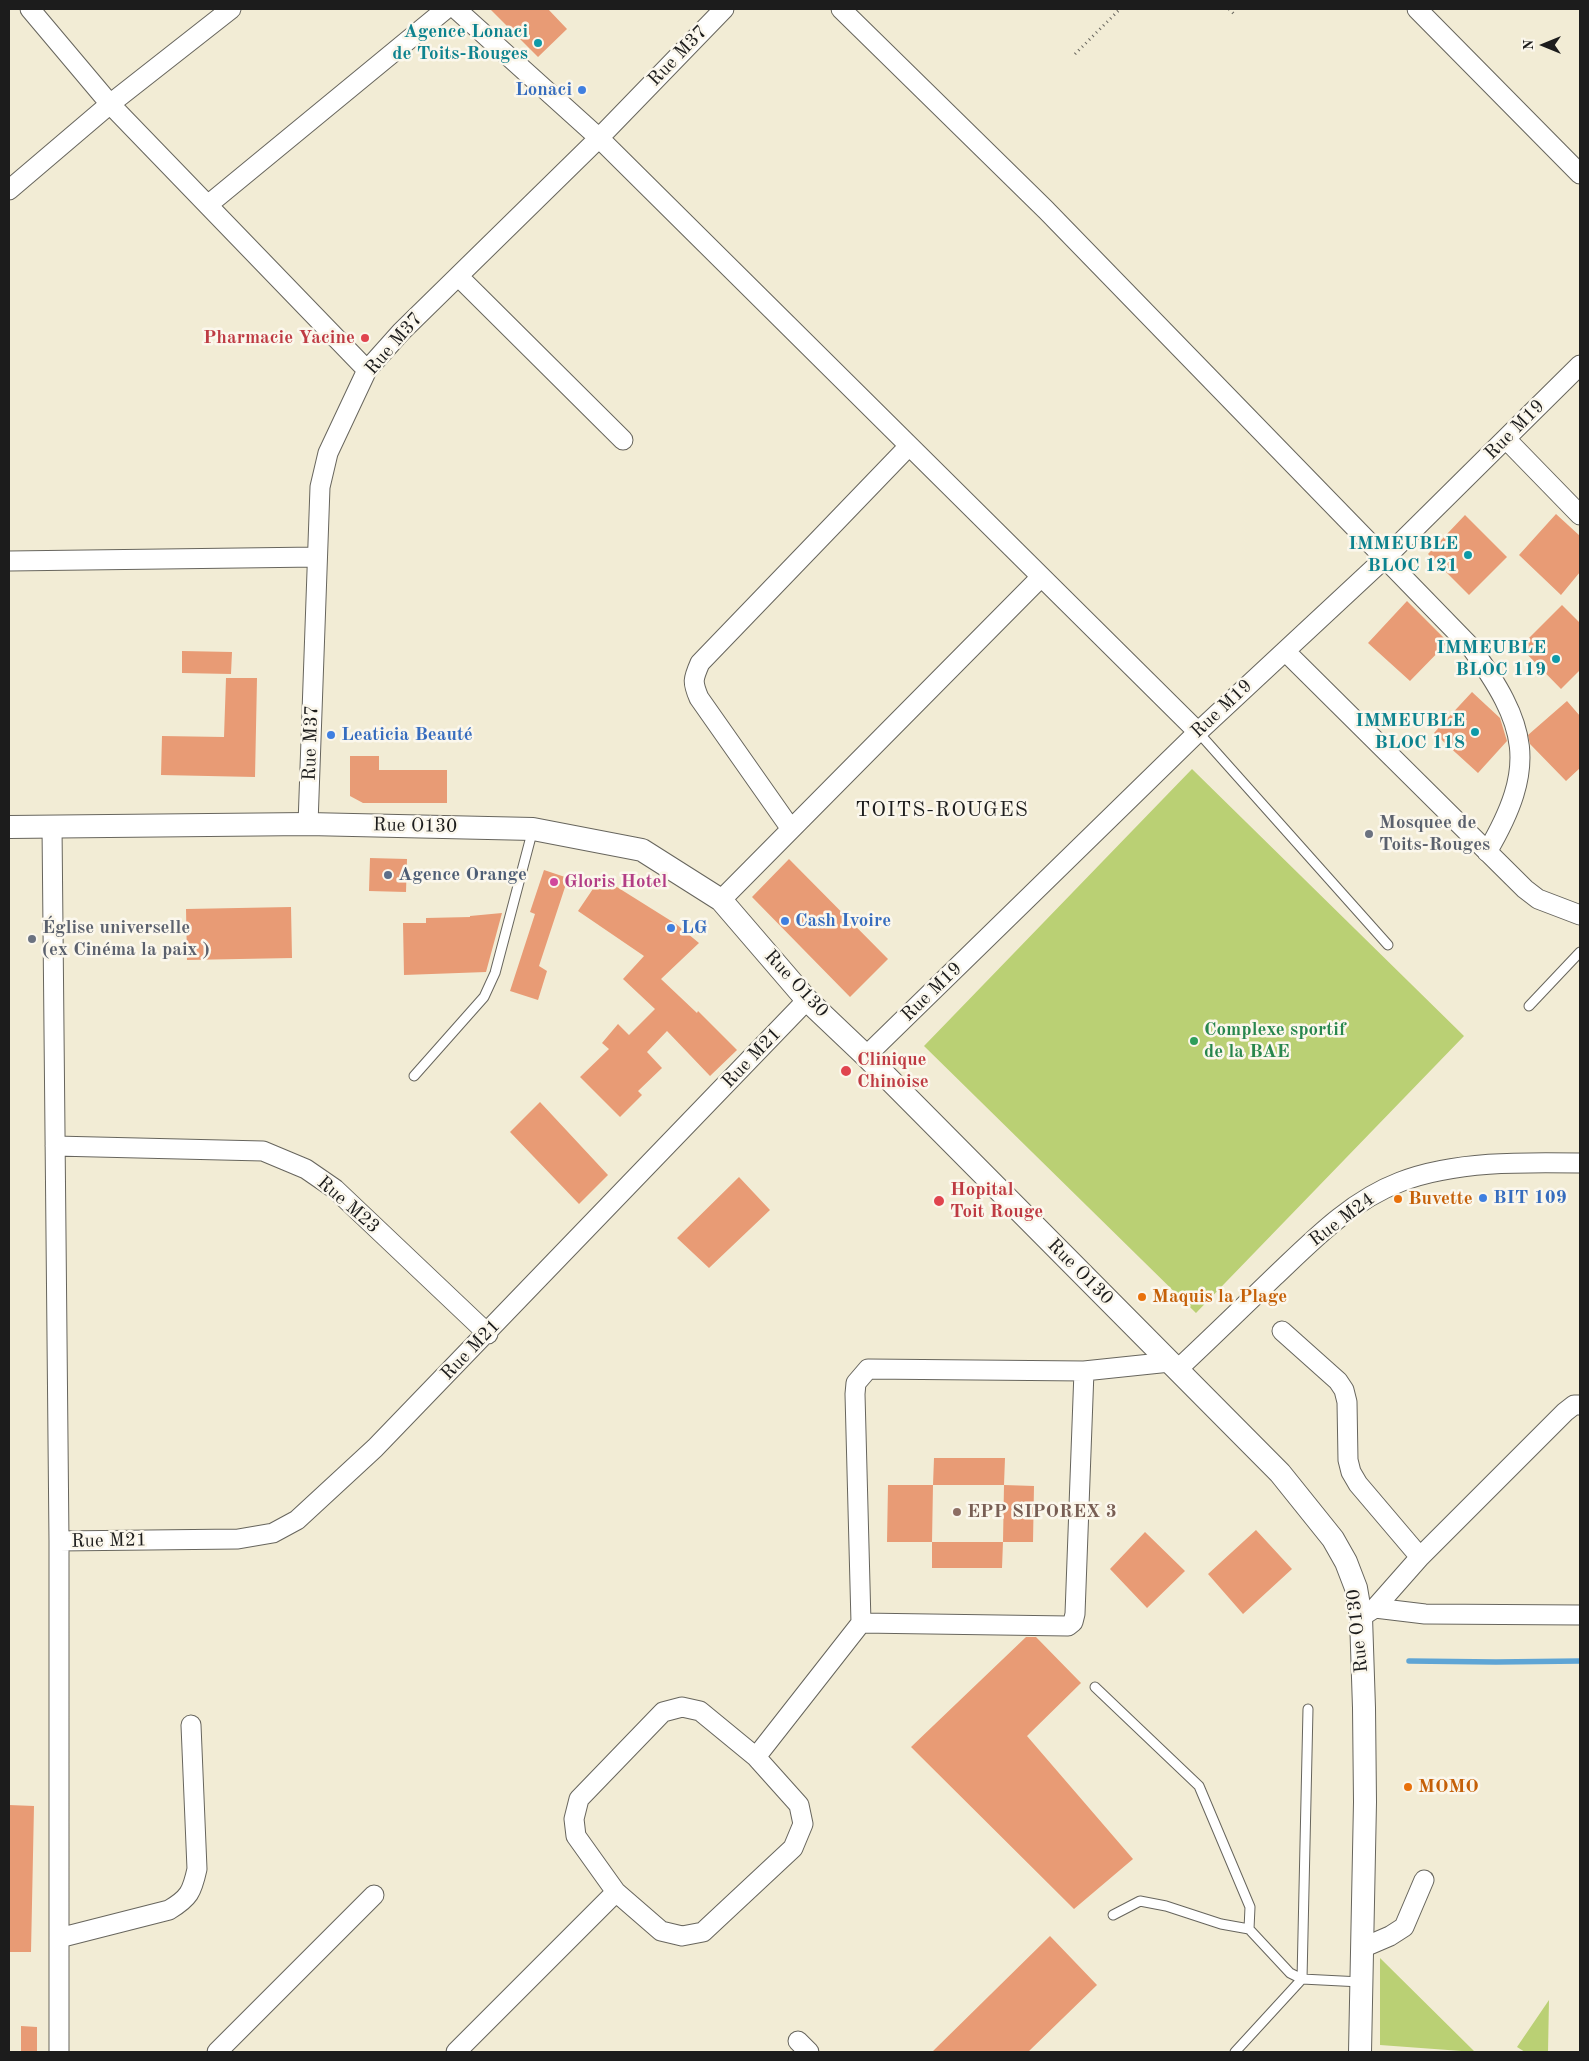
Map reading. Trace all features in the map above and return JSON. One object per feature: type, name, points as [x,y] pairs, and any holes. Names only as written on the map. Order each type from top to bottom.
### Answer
[{"type":"street","points":[[30,9],[110,104],[209,204],[367,370]]},
{"type":"street","points":[[9,190],[110,104],[230,9]]},
{"type":"street","points":[[209,204],[446,9]]},
{"type":"street","points":[[456,9],[600,138],[1198,732]]},
{"type":"street","name":"Rue M37","points":[[308,824],[320,487],[328,453],[367,370],[401,332],[600,138],[724,9]]},
{"type":"street","points":[[841,9],[1046,210],[1470,646],[1502,696],[1517,730],[1520,748],[1520,769],[1515,797],[1506,820],[1487,852]]},
{"type":"street","points":[[1416,9],[1580,174]]},
{"type":"street","points":[[459,277],[623,440]]},
{"type":"street","name":"Rue M19","points":[[866,1056],[1198,732],[1385,558],[1580,365]]},
{"type":"street","points":[[1506,439],[1580,515]]},
{"type":"street","points":[[791,829],[699,698],[694,686],[694,679],[700,663],[910,446]]},
{"type":"street","points":[[9,561],[318,557]]},
{"type":"street","points":[[721,900],[1041,577]]},
{"type":"street","points":[[1285,651],[1487,852],[1538,899],[1580,915]]},
{"type":"street","name":"Rue O130","points":[[9,827],[308,824],[533,829],[642,850],[721,900],[807,1000],[866,1056],[1280,1473],[1333,1539],[1346,1562],[1368,1613],[1360,2052]]},
{"type":"street","points":[[52,826],[59,1541],[58,2052]]},
{"type":"street","name":"Rue M21","points":[[59,1541],[238,1539],[273,1533],[297,1520],[376,1448],[488,1334],[807,1000]]},
{"type":"street","name":"Rue M23","points":[[55,1146],[263,1151],[306,1169],[335,1189],[488,1334]]},
{"type":"street","name":"Rue M24","points":[[1174,1366],[1323,1230],[1361,1201],[1399,1182],[1440,1170],[1520,1163],[1580,1163]]},
{"type":"street","points":[[1282,1331],[1338,1381],[1344,1390],[1347,1402],[1348,1460],[1351,1472],[1358,1484],[1420,1557]]},
{"type":"street","points":[[756,1757],[860,1623],[855,1394],[856,1383],[868,1369],[1084,1371],[1174,1366]]},
{"type":"street","points":[[860,1623],[1068,1626],[1073,1622],[1075,1614],[1084,1371]]},
{"type":"street","points":[[1368,1613],[1420,1557],[1565,1412],[1574,1405],[1580,1405]]},
{"type":"street","points":[[1368,1613],[1580,1615]]},
{"type":"street","points":[[682,1707],[700,1711],[756,1757],[799,1806],[804,1824],[793,1848],[703,1932],[682,1936],[661,1931],[616,1892],[576,1836],[574,1819],[580,1799],[663,1712],[682,1707]]},
{"type":"street","points":[[59,1938],[169,1910],[184,1901],[193,1886],[197,1869],[191,1725]]},
{"type":"street","points":[[1362,1948],[1390,1936],[1404,1927],[1424,1880]]},
{"type":"street","points":[[456,2052],[616,1892]]},
{"type":"street","points":[[217,2052],[374,1895]]},
{"type":"lane","points":[[1198,732],[1388,945]]},
{"type":"lane","points":[[414,1076],[484,997],[495,973],[533,829]]},
{"type":"lane","points":[[1529,1006],[1580,952]]},
{"type":"lane","points":[[1096,1686],[1199,1786],[1250,1907],[1248,1930]]},
{"type":"lane","points":[[1235,2052],[1302,1979],[1308,1709]]},
{"type":"lane","points":[[1113,1915],[1140,1901],[1166,1906],[1220,1924],[1248,1930],[1290,1973],[1302,1979],[1361,1982]]},
{"type":"path","points":[[1076,54],[1120,9]]},
{"type":"path","points":[[1229,9],[1234,14]]},
{"type":"green space","name":"Complexe sportif de la BAE","points":[[1192,769],[1464,1036],[1196,1313],[924,1046]]},
{"type":"green space","points":[[1380,1958],[1475,2052],[1380,2045]]},
{"type":"green space","points":[[1549,2000],[1548,2052],[1525,2052],[1517,2047]]},
{"type":"building","name":"Agence Lonaci de Toits-Rouges","points":[[490,9],[548,9],[567,29],[538,57]]},
{"type":"building","points":[[1556,514],[1580,536],[1580,572],[1561,595],[1519,555]]},
{"type":"building","name":"IMMEUBLE BLOC 121","points":[[1465,515],[1507,557],[1469,595],[1428,554]]},
{"type":"building","points":[[1407,601],[1448,642],[1410,681],[1368,643]]},
{"type":"building","name":"IMMEUBLE BLOC 119","points":[[1562,605],[1580,623],[1580,670],[1561,689],[1520,647]]},
{"type":"building","points":[[182,651],[232,652],[231,674],[182,673]]},
{"type":"building","points":[[226,678],[257,678],[255,777],[161,775],[162,736],[224,737]]},
{"type":"building","name":"IMMEUBLE BLOC 118","points":[[1472,692],[1500,718],[1507,741],[1478,773],[1434,733]]},
{"type":"building","points":[[1567,701],[1580,716],[1580,768],[1566,781],[1530,744],[1528,735]]},
{"type":"building","points":[[350,756],[379,756],[379,770],[447,770],[447,803],[363,803],[350,796]]},
{"type":"building","name":"Agence Orange","points":[[370,858],[407,859],[406,892],[369,891]]},
{"type":"building","points":[[789,859],[888,959],[850,997],[752,897]]},
{"type":"building","points":[[544,870],[568,878],[539,966],[547,971],[538,1000],[510,991],[535,914],[530,912]]},
{"type":"building","points":[[601,877],[676,924],[699,943],[661,979],[697,1013],[698,1011],[737,1050],[710,1076],[667,1031],[647,1052],[662,1068],[638,1091],[642,1095],[620,1117],[580,1077],[609,1049],[602,1043],[618,1024],[629,1035],[655,1009],[623,979],[644,956],[578,911]]},
{"type":"building","points":[[291,907],[292,958],[187,960],[186,909]]},
{"type":"building","points":[[502,913],[486,972],[404,975],[403,923],[426,923],[426,918],[470,917]]},
{"type":"building","points":[[540,1102],[608,1175],[579,1204],[510,1132]]},
{"type":"building","points":[[739,1177],[770,1210],[709,1268],[677,1238]]},
{"type":"building","points":[[934,1458],[1005,1458],[1004,1485],[933,1485]]},
{"type":"building","points":[[888,1485],[933,1485],[932,1542],[887,1542]]},
{"type":"building","points":[[1004,1485],[1034,1486],[1033,1542],[1003,1542]]},
{"type":"building","points":[[1256,1530],[1292,1569],[1243,1614],[1208,1574]]},
{"type":"building","points":[[1145,1532],[1185,1571],[1147,1608],[1110,1569]]},
{"type":"building","points":[[932,1542],[1003,1542],[1002,1568],[932,1568]]},
{"type":"building","points":[[1026,1637],[1036,1637],[1081,1683],[1027,1736],[1133,1859],[1074,1909],[911,1747]]},
{"type":"building","points":[[9,1805],[34,1806],[31,1952],[9,1952]]},
{"type":"building","points":[[1050,1936],[1097,1985],[1028,2052],[932,2052]]},
{"type":"building","points":[[21,2026],[37,2027],[37,2052],[21,2052]]},
{"type":"waterway","points":[[1409,1661],[1580,1661]]},
{"type":"place","name":"Agence Lonaci de Toits-Rouges","points":[[538,43]]},
{"type":"place","name":"Lonaci","points":[[582,90]]},
{"type":"place","name":"Pharmacie Yacine","points":[[365,338]]},
{"type":"place","name":"IMMEUBLE BLOC 121","points":[[1468,555]]},
{"type":"place","name":"IMMEUBLE BLOC 119","points":[[1556,659]]},
{"type":"place","name":"IMMEUBLE BLOC 118","points":[[1475,732]]},
{"type":"place","name":"Leaticia Beauté","points":[[331,735]]},
{"type":"place","name":"Mosquee de Toits-Rouges","points":[[1369,834]]},
{"type":"place","name":"Agence Orange","points":[[388,875]]},
{"type":"place","name":"Gloris Hotel","points":[[554,882]]},
{"type":"place","name":"Cash Ivoire","points":[[785,921]]},
{"type":"place","name":"LG","points":[[671,928]]},
{"type":"place","name":"Église universelle (ex Cinéma la paix )","points":[[32,939]]},
{"type":"place","name":"Complexe sportif de la BAE","points":[[1194,1041]]},
{"type":"place","name":"Clinique Chinoise","points":[[846,1071]]},
{"type":"place","name":"BIT 109","points":[[1483,1198]]},
{"type":"place","name":"Buvette","points":[[1398,1199]]},
{"type":"place","name":"Hopital Toit Rouge","points":[[939,1201]]},
{"type":"place","name":"Maquis la Plage","points":[[1142,1297]]},
{"type":"place","name":"EPP SIPOREX 3","points":[[957,1512]]},
{"type":"place","name":"MOMO","points":[[1408,1787]]},
{"type":"district","name":"TOITS-ROUGES","points":[[942,810]]}]
